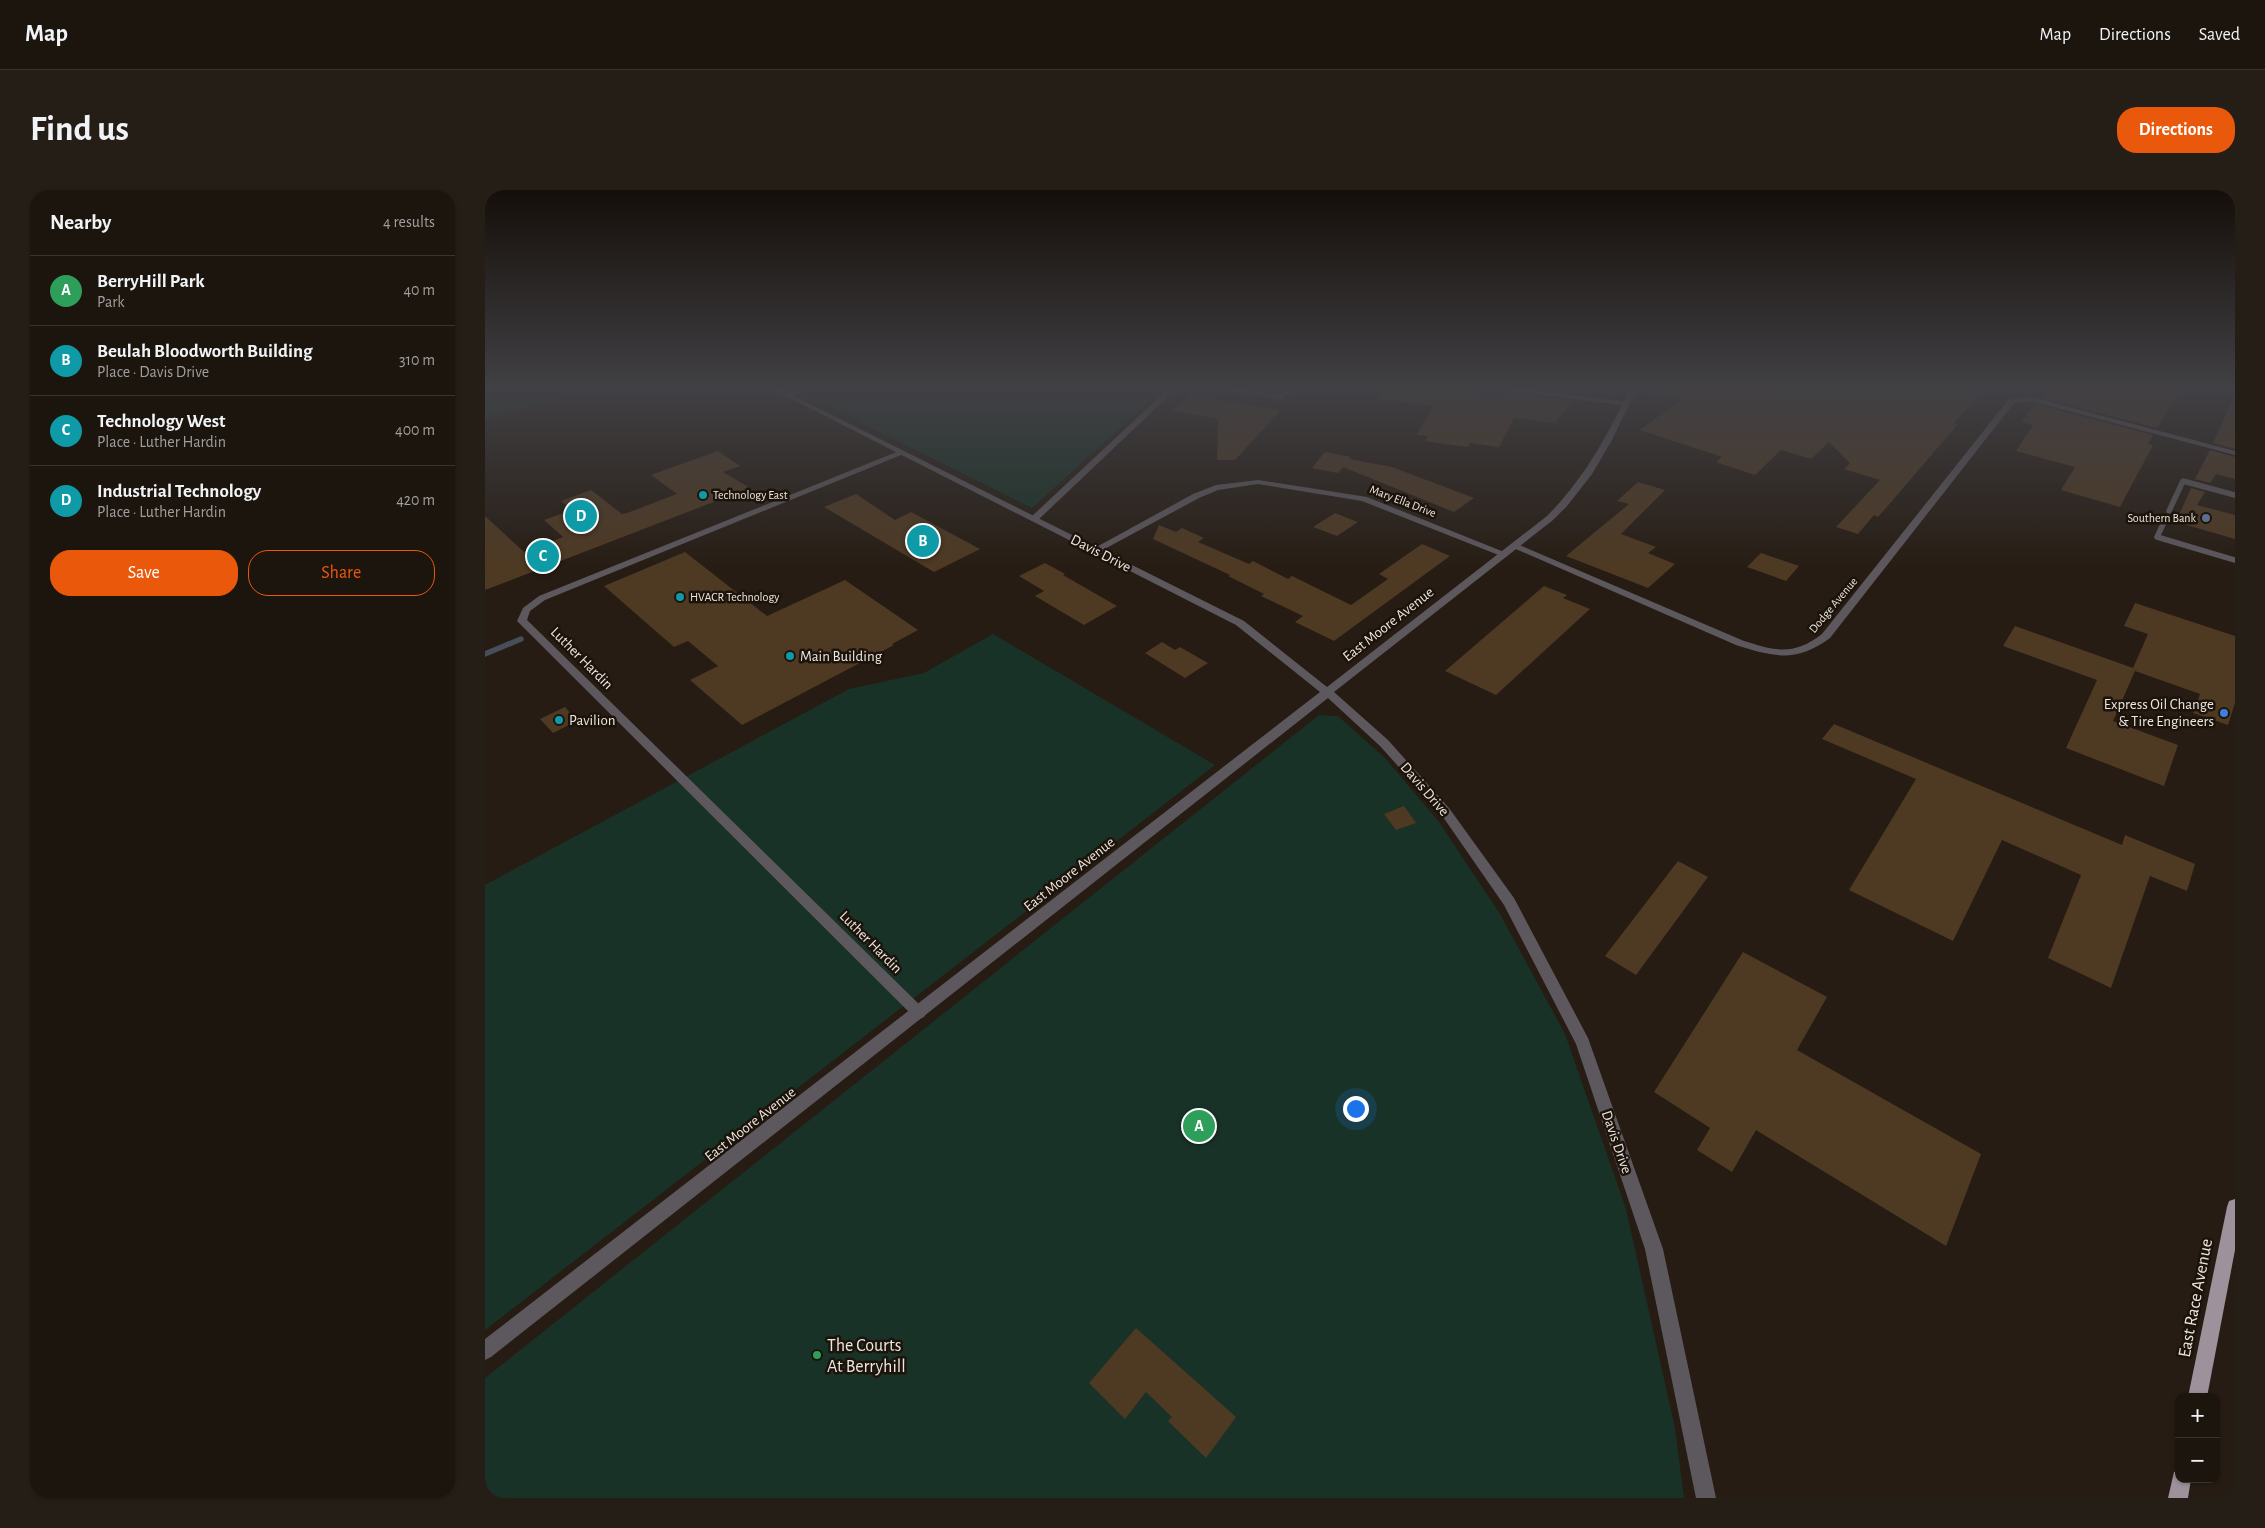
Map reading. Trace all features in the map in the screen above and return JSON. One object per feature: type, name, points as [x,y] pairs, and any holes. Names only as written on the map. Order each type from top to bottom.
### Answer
[{"type":"main road","name":"East Race Avenue","points":[[2198,1393],[2235,1208]]},
{"type":"main road","points":[[2178,1498],[2180,1483]]},
{"type":"street","name":"Davis Drive","points":[[894,449],[1241,623],[1326,693],[1346,707],[1384,743],[1445,811],[1509,902],[1583,1043],[1654,1248],[1706,1498]]},
{"type":"street","points":[[1034,519],[1108,449]]},
{"type":"street","name":"East Moore Avenue","points":[[485,1351],[919,1013],[1561,508],[1576,490],[1600,449]]},
{"type":"street","name":"Dodge Avenue","points":[[1509,550],[1740,643],[1766,651],[1791,654],[1812,648],[1826,636],[1973,449]]},
{"type":"street","name":"Dodge Avenue","points":[[2220,449],[2235,453]]},
{"type":"street","name":"Luther Hardin","points":[[902,453],[542,598],[526,610],[522,621],[919,1013]]},
{"type":"street","name":"Mary Ella Drive","points":[[1096,550],[1196,496],[1223,486],[1258,482],[1364,499],[1509,550]]},
{"type":"lane","points":[[2235,495],[2183,481],[2157,537],[2235,560]]},
{"type":"green space","points":[[914,449],[1097,449],[1032,508]]},
{"type":"green space","points":[[993,634],[1215,765],[485,1330],[485,885],[849,689],[924,673]]},
{"type":"green space","points":[[1319,715],[1338,716],[1385,758],[1439,822],[1500,914],[1565,1034],[1626,1209],[1675,1428],[1684,1498],[485,1498],[485,1378]]},
{"type":"building","points":[[1217,449],[1245,449],[1235,460],[1217,460]]},
{"type":"building","points":[[1698,449],[1822,449],[1811,459],[1781,450],[1755,475],[1716,462],[1722,457]]},
{"type":"building","points":[[1836,449],[1936,449],[1878,517],[1874,515],[1858,534],[1836,527],[1880,480],[1844,469],[1850,463]]},
{"type":"building","points":[[2017,449],[2151,449],[2120,507],[2061,490],[2075,467],[2016,451]]},
{"type":"building","points":[[2210,450],[2235,457],[2235,479],[2216,474],[2210,483],[2195,479]]},
{"type":"building","points":[[718,451],[740,466],[723,472],[750,488],[485,590],[485,516],[524,552],[563,537],[544,520],[572,510],[561,501],[591,490],[622,514],[627,513],[677,494],[651,475]]},
{"type":"building","points":[[1325,452],[1351,457],[1349,459],[1392,467],[1474,498],[1454,512],[1343,467],[1338,473],[1312,468]]},
{"type":"building","points":[[1638,482],[1665,490],[1621,534],[1656,547],[1648,553],[1675,564],[1648,588],[1566,556],[1629,504],[1617,501]]},
{"type":"building","name":"Southern Bank","points":[[2191,488],[2205,492],[2197,505],[2235,515],[2235,539],[2176,522]]},
{"type":"building","points":[[856,494],[895,520],[911,512],[980,549],[934,572],[824,507]]},
{"type":"building","points":[[1335,513],[1358,522],[1337,536],[1313,527]]},
{"type":"building","points":[[1159,525],[1176,532],[1182,528],[1204,538],[1198,542],[1249,564],[1253,561],[1288,579],[1292,576],[1351,605],[1388,579],[1379,574],[1422,544],[1450,556],[1334,641],[1295,622],[1303,616],[1261,596],[1264,594],[1228,576],[1230,575],[1153,539]]},
{"type":"building","name":"Main Building","points":[[685,552],[767,616],[845,580],[918,630],[892,644],[894,645],[742,725],[690,680],[718,666],[688,641],[674,647],[604,586]]},
{"type":"building","points":[[1761,553],[1799,566],[1786,581],[1747,567]]},
{"type":"building","points":[[1045,563],[1117,606],[1084,625],[1035,596],[1044,591],[1019,576]]},
{"type":"building","points":[[1544,586],[1567,595],[1563,598],[1590,609],[1496,695],[1445,671]]},
{"type":"building","points":[[2135,603],[2235,636],[2235,703],[2228,725],[2193,713],[2200,694],[2135,671],[2113,721],[2178,745],[2164,786],[2066,748],[2097,680],[2003,646],[2015,626],[2133,668],[2148,634],[2124,626]]},
{"type":"building","points":[[1162,642],[1175,650],[1180,647],[1208,663],[1185,678],[1145,653]]},
{"type":"building","name":"Pavilion","points":[[565,707],[577,721],[553,733],[540,719]]},
{"type":"building","points":[[1834,724],[2122,845],[2125,835],[2195,864],[2187,891],[2150,876],[2111,988],[2048,958],[2081,875],[2002,840],[1953,941],[1849,890],[1916,779],[1822,739]]},
{"type":"building","points":[[1404,806],[1416,823],[1396,830],[1384,814]]},
{"type":"building","points":[[1678,861],[1708,877],[1636,975],[1605,956]]},
{"type":"building","points":[[1743,952],[1827,997],[1797,1050],[1981,1154],[1946,1246],[1756,1130],[1732,1172],[1697,1150],[1710,1128],[1654,1092]]},
{"type":"building","points":[[1136,1328],[1236,1417],[1206,1458],[1168,1421],[1172,1417],[1146,1392],[1125,1419],[1089,1383]]},
{"type":"waterway","points":[[485,654],[521,639]]},
{"type":"place","name":"Technology East","points":[[703,495]]},
{"type":"place","name":"Industrial Technology","points":[[581,516]]},
{"type":"place","name":"Southern Bank","points":[[2206,518]]},
{"type":"place","name":"Beulah Bloodworth Building","points":[[923,541]]},
{"type":"place","name":"Technology West","points":[[543,556]]},
{"type":"place","name":"HVACR Technology","points":[[680,597]]},
{"type":"place","name":"Main Building","points":[[790,656]]},
{"type":"place","name":"Express Oil Change & Tire Engineers","points":[[2224,713]]},
{"type":"place","name":"Pavilion","points":[[559,720]]},
{"type":"place","name":"BerryHill Park","points":[[1199,1126]]},
{"type":"place","name":"The Courts At Berryhill","points":[[817,1355]]}]
